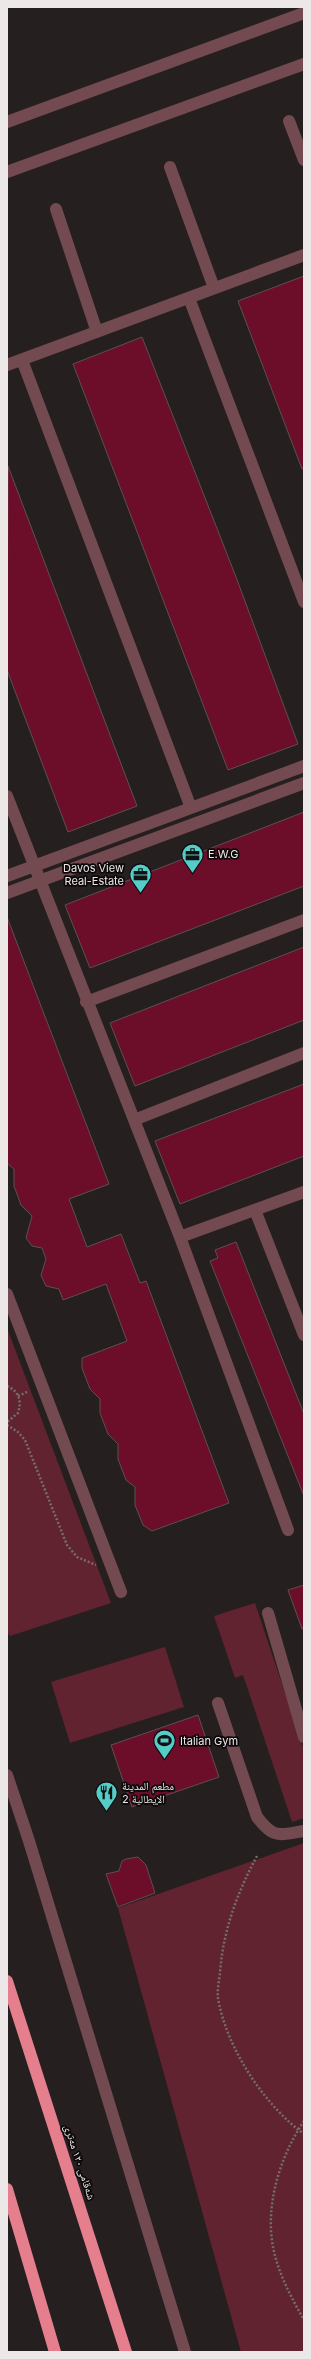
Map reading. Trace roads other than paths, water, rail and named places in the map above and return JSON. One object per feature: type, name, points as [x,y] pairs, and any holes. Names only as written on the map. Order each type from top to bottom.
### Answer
[{"type":"highway","name":"شەقامی ١٢٠ مەتری","points":[[7,1981],[126,2352]]},
{"type":"highway","points":[[7,2189],[56,2352]]},
{"type":"street","points":[[7,122],[304,13]]},
{"type":"street","points":[[7,172],[304,64]]},
{"type":"street","points":[[289,121],[304,160]]},
{"type":"street","points":[[170,167],[214,288]]},
{"type":"street","points":[[56,208],[96,332]]},
{"type":"street","points":[[7,365],[304,255]]},
{"type":"street","points":[[189,298],[304,602]]},
{"type":"street","points":[[22,360],[191,808]]},
{"type":"street","points":[[7,876],[304,766]]},
{"type":"street","points":[[7,893],[304,783]]},
{"type":"street","points":[[7,796],[86,1002],[180,1237],[288,1530]]},
{"type":"street","points":[[86,1002],[304,920]]},
{"type":"street","points":[[134,1120],[304,1053]]},
{"type":"street","points":[[180,1237],[304,1192]]},
{"type":"street","points":[[255,1210],[304,1336]]},
{"type":"street","points":[[7,1294],[121,1592]]},
{"type":"street","points":[[268,1613],[304,1737]]},
{"type":"street","points":[[218,1703],[257,1817],[268,1830],[276,1835],[304,1831]]},
{"type":"street","points":[[7,1775],[39,1871],[185,2352]]},
{"type":"place","name":"E.W.G","points":[[193,874]]},
{"type":"place","name":"Davos View Real-Estate","points":[[140,894]]},
{"type":"place","name":"Italian Gym","points":[[165,1760]]},
{"type":"place","name":"مطعم المدينة الإيطالية 2","points":[[106,1812]]}]
